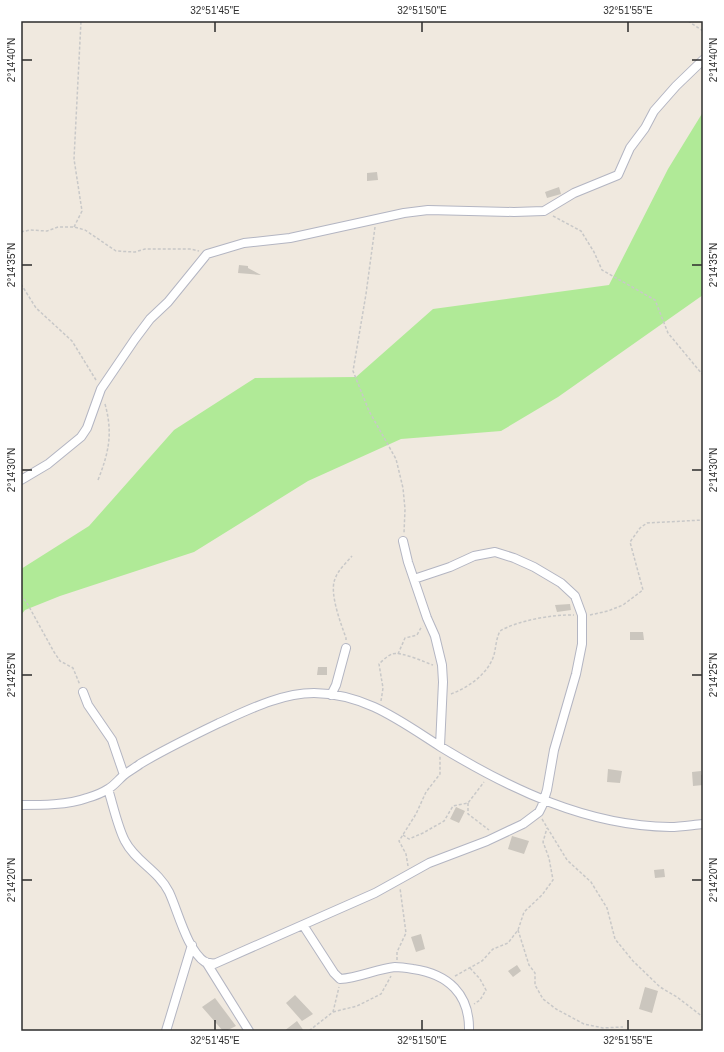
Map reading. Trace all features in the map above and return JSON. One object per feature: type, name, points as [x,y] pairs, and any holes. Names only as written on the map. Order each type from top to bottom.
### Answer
[{"type":"street","points":[[21,480],[48,464],[80,437],[87,428],[101,388],[150,319],[168,302],[207,254],[244,243],[290,238],[404,213],[428,210],[514,212],[544,211],[574,193],[618,175],[630,148],[645,128],[654,111],[676,86],[703,60]]},
{"type":"street","points":[[403,541],[408,562],[427,618],[435,636],[442,665],[443,682],[440,746]]},
{"type":"street","points":[[206,962],[214,964],[224,960],[254,945],[375,893],[434,861],[498,836],[522,824],[539,812],[544,801],[554,750],[576,674],[582,644],[582,615],[575,596],[561,583],[534,567],[514,558],[495,552],[474,556],[450,567],[414,579]]},
{"type":"street","points":[[331,695],[336,685],[346,648]]},
{"type":"street","points":[[83,692],[88,705],[112,740],[124,775]]},
{"type":"street","points":[[21,805],[68,802],[87,799],[108,789],[140,764],[206,730],[273,700],[291,695],[313,693],[365,702],[406,723],[440,746],[489,775],[544,801],[611,821],[670,827],[703,824]]},
{"type":"street","points":[[108,789],[125,841],[131,850],[158,874],[164,883],[196,952],[206,962],[249,1031]]},
{"type":"street","points":[[303,925],[334,973],[340,979],[397,967],[434,974],[450,983],[459,993],[467,1007],[469,1031]]},
{"type":"street","points":[[166,1031],[192,945]]},
{"type":"path","points":[[74,227],[82,211],[74,159],[81,21]]},
{"type":"path","points":[[688,21],[703,31]]},
{"type":"path","points":[[544,211],[581,231],[594,252],[602,270],[655,300],[668,334],[702,374]]},
{"type":"path","points":[[376,219],[366,294],[353,370],[369,411],[396,459],[403,488],[405,508],[403,541]]},
{"type":"path","points":[[21,232],[30,230],[47,231],[58,227],[74,227],[85,230],[116,251],[135,252],[145,249],[190,249],[202,251],[207,254]]},
{"type":"path","points":[[21,284],[36,308],[72,341],[101,388],[110,420],[108,449],[98,480]]},
{"type":"path","points":[[442,697],[460,690],[478,678],[489,667],[494,654],[496,640],[500,631],[506,627],[516,623],[552,617],[598,614],[623,605],[643,590],[630,542],[640,528],[647,523],[703,520]]},
{"type":"path","points":[[346,648],[346,638],[339,616],[333,585],[338,572],[352,556]]},
{"type":"path","points":[[21,595],[60,661],[73,668],[83,692]]},
{"type":"path","points":[[398,654],[405,638],[417,635],[427,618]]},
{"type":"path","points":[[379,709],[382,688],[379,664],[383,660],[392,654],[398,654],[434,665],[442,665]]},
{"type":"path","points":[[409,874],[406,854],[399,841],[426,792],[440,774],[440,746]]},
{"type":"path","points":[[403,835],[409,839],[444,821],[453,806],[468,802],[489,775]]},
{"type":"path","points":[[468,802],[468,814],[498,836]]},
{"type":"path","points":[[539,812],[567,860],[591,882],[607,908],[615,939],[633,961],[660,987],[677,997],[703,1017]]},
{"type":"path","points":[[450,983],[454,977],[482,961],[493,949],[508,943],[518,930],[524,912],[542,895],[552,880],[549,858],[543,842],[547,828]]},
{"type":"path","points":[[310,1031],[333,1012],[356,1006],[381,994],[397,967],[397,952],[406,933],[398,881]]},
{"type":"path","points":[[518,930],[529,965],[535,972],[535,985],[543,999],[556,1009],[584,1024],[603,1028],[624,1027]]},
{"type":"path","points":[[467,1007],[480,1000],[486,990],[480,979],[470,968]]},
{"type":"path","points":[[333,1012],[340,979]]},
{"type":"green space","points":[[703,112],[703,295],[558,397],[501,431],[401,439],[308,481],[194,552],[60,596],[25,610],[21,615],[21,569],[89,526],[174,430],[255,378],[356,377],[433,309],[609,285],[668,169]]},
{"type":"building","points":[[377,172],[378,180],[367,181],[367,173]]},
{"type":"building","points":[[559,187],[561,194],[547,198],[545,192]]},
{"type":"building","points":[[239,265],[248,266],[248,268],[261,275],[238,273]]},
{"type":"building","points":[[570,604],[571,610],[557,612],[555,605]]},
{"type":"building","points":[[630,632],[643,632],[644,640],[630,640]]},
{"type":"building","points":[[318,667],[327,667],[327,675],[317,675]]},
{"type":"building","points":[[608,769],[622,771],[620,783],[607,782]]},
{"type":"building","points":[[701,771],[701,775],[703,774],[703,785],[693,786],[692,772]]},
{"type":"building","points":[[456,807],[465,811],[459,823],[450,819]]},
{"type":"building","points":[[512,836],[529,841],[524,854],[508,849]]},
{"type":"building","points":[[664,869],[665,877],[655,878],[654,870]]},
{"type":"building","points":[[421,934],[425,949],[416,952],[411,937]]},
{"type":"building","points":[[517,965],[521,971],[513,977],[508,971]]},
{"type":"building","points":[[645,987],[658,991],[652,1013],[639,1009]]},
{"type":"building","points":[[295,995],[313,1014],[302,1021],[286,1003]]},
{"type":"building","points":[[215,998],[236,1026],[223,1031],[202,1007]]},
{"type":"building","points":[[297,1021],[304,1031],[284,1031]]}]
